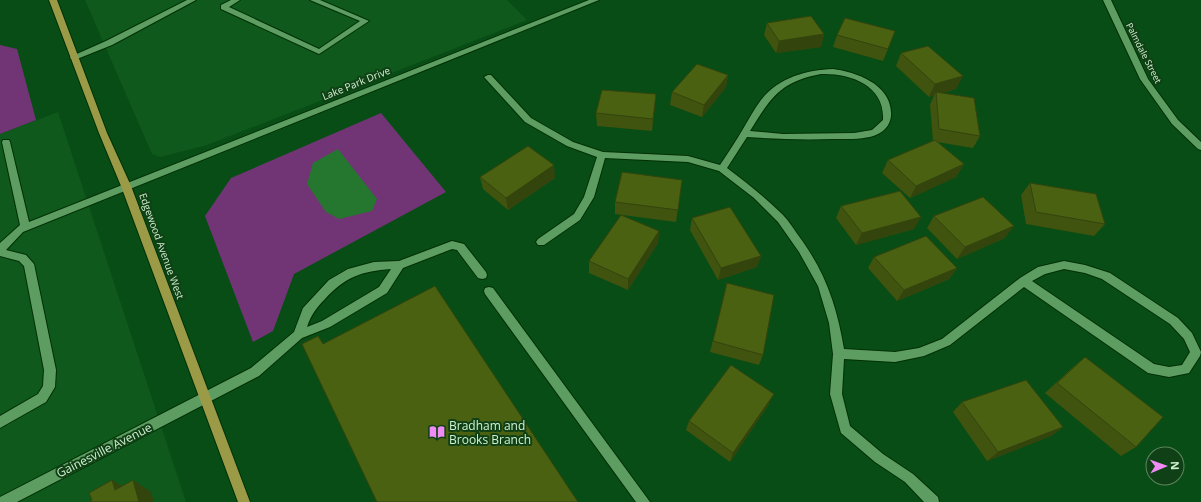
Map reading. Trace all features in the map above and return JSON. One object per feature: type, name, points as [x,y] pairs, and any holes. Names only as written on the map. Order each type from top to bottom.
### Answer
[{"type":"main road","name":"Edgewood Avenue West","points":[[54,0],[103,133],[126,186],[204,399],[244,502]]},
{"type":"street","points":[[74,57],[109,43],[192,0]]},
{"type":"street","points":[[236,0],[224,7],[319,52],[365,21],[314,0]]},
{"type":"street","name":"Lake Park Drive","points":[[0,249],[20,229],[595,0]]},
{"type":"street","name":"Palmdale Street","points":[[1107,0],[1144,79],[1174,122],[1201,147]]},
{"type":"street","points":[[722,169],[766,98],[786,83],[807,73],[844,73],[861,78],[875,88],[885,99],[888,110],[887,122],[875,132],[854,136],[784,137],[745,134]]},
{"type":"street","points":[[488,77],[528,120],[570,144],[602,155],[688,159],[722,169],[757,196],[781,219],[803,249],[823,286],[834,323],[839,354],[836,394],[844,429],[879,458],[909,478],[933,502]]},
{"type":"street","points":[[6,142],[25,227]]},
{"type":"street","points":[[541,242],[577,217],[588,197],[596,177],[602,155]]},
{"type":"street","points":[[298,335],[307,311],[332,283],[352,272],[374,266],[399,265],[452,245],[460,247],[482,275]]},
{"type":"street","points":[[0,252],[22,258],[29,264],[50,370],[49,387],[42,398],[0,422]]},
{"type":"street","points":[[298,335],[326,324],[383,290],[399,265]]},
{"type":"street","points":[[839,354],[895,357],[920,353],[946,342],[1024,280],[1042,270],[1064,265],[1085,269],[1106,276],[1174,321],[1188,336],[1196,353],[1184,369],[1169,372],[1152,370],[1024,280]]},
{"type":"street","points":[[490,291],[644,502]]},
{"type":"street","name":"Gainesville Avenue","points":[[4,502],[255,372],[298,335]]},
{"type":"shaded area","points":[[85,0],[507,0],[527,20],[207,145],[160,157],[152,154]]},
{"type":"shaded area","points":[[0,45],[17,49],[36,120],[0,134]]},
{"type":"shaded area","points":[[58,112],[186,502],[0,502],[0,134]]},
{"type":"shaded area","points":[[381,113],[446,192],[294,274],[273,331],[253,342],[205,216],[231,178]]},
{"type":"shaded area","points":[[338,149],[377,199],[372,211],[339,219],[326,212],[307,184],[313,163]]},
{"type":"building","points":[[811,16],[824,34],[779,41],[767,23]]},
{"type":"building","points":[[845,18],[895,31],[888,49],[837,35]]},
{"type":"building","points":[[928,46],[963,76],[935,84],[901,53]]},
{"type":"building","points":[[697,64],[728,75],[704,105],[672,92]]},
{"type":"building","points":[[602,90],[656,94],[653,119],[596,113]]},
{"type":"building","points":[[936,92],[974,98],[980,136],[939,129]]},
{"type":"building","points":[[935,140],[964,164],[916,186],[888,160]]},
{"type":"building","points":[[528,146],[554,165],[506,198],[480,177]]},
{"type":"building","points":[[622,172],[682,180],[678,210],[615,202]]},
{"type":"building","points":[[1030,183],[1096,194],[1105,224],[1036,212]]},
{"type":"building","points":[[900,191],[921,217],[862,233],[841,206]]},
{"type":"building","points":[[983,197],[1014,226],[965,247],[934,216]]},
{"type":"building","points":[[730,207],[761,256],[721,268],[692,218]]},
{"type":"building","points":[[621,215],[659,231],[628,279],[589,261]]},
{"type":"building","points":[[926,236],[957,268],[904,290],[874,257]]},
{"type":"building","points":[[727,283],[774,295],[763,355],[713,341]]},
{"type":"building","name":"Bradham and Brooks Branch","points":[[435,286],[578,502],[377,502],[302,344],[318,336],[323,344]]},
{"type":"building","points":[[1085,357],[1163,417],[1136,447],[1057,383]]},
{"type":"building","points":[[731,365],[774,394],[733,453],[689,421]]},
{"type":"building","points":[[1026,380],[1063,427],[998,452],[962,402]]},
{"type":"building","points":[[112,480],[115,490],[133,480],[139,502],[89,502],[92,500],[89,493]]},
{"type":"place","name":"Bradham and Brooks Branch","points":[[437,432]]}]
